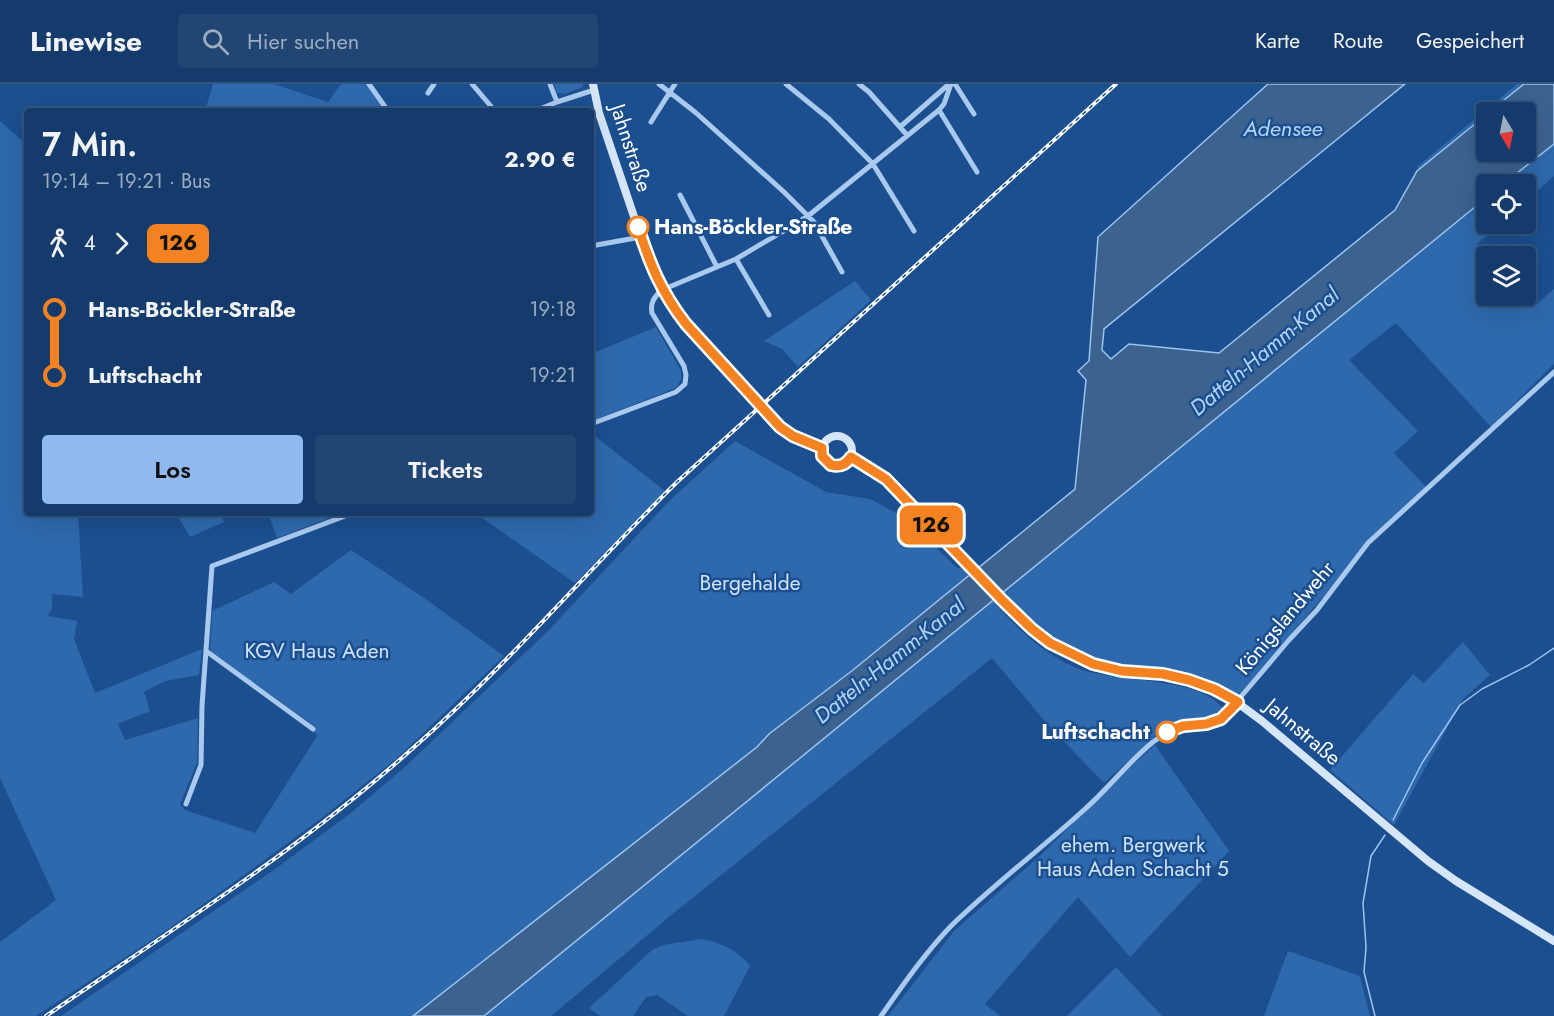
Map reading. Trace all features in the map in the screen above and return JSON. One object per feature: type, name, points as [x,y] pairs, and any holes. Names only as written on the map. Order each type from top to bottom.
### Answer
[{"type":"main road","name":"Jahnstraße","points":[[594,87],[599,113],[641,237],[662,290],[686,324],[769,415],[793,436],[822,448]]},
{"type":"main road","points":[[830,438],[843,438],[851,448],[851,457],[840,466],[831,465],[822,456],[822,448],[830,438]]},
{"type":"main road","name":"Jahnstraße","points":[[851,457],[886,479],[1003,601],[1050,643],[1078,658],[1107,668],[1189,680],[1214,689],[1238,702],[1428,861],[1456,881],[1554,941]]},
{"type":"street","points":[[369,84],[386,108]]},
{"type":"street","points":[[428,93],[434,84]]},
{"type":"street","points":[[472,84],[492,108]]},
{"type":"street","points":[[550,84],[557,102]]},
{"type":"street","points":[[659,84],[762,171],[814,222],[842,272]]},
{"type":"street","points":[[651,122],[675,84]]},
{"type":"street","points":[[786,84],[829,118],[873,164],[914,231]]},
{"type":"street","points":[[859,84],[907,135]]},
{"type":"street","points":[[900,127],[952,84]]},
{"type":"street","points":[[594,423],[682,388],[686,375],[684,366],[652,313],[651,305],[654,298],[662,290],[736,259],[808,216],[939,110],[952,84]]},
{"type":"street","points":[[952,84],[974,114]]},
{"type":"street","points":[[542,108],[594,87]]},
{"type":"street","points":[[939,110],[977,172]]},
{"type":"street","points":[[680,195],[717,267]]},
{"type":"street","points":[[594,245],[641,237]]},
{"type":"street","points":[[736,259],[769,315]]},
{"type":"street","name":"Königslandwehr","points":[[881,1016],[921,962],[950,928],[990,890],[1088,807],[1152,744],[1167,732],[1183,726],[1206,724],[1221,719],[1317,610],[1368,543],[1554,372]]},
{"type":"street","points":[[186,804],[201,765],[202,706],[212,566],[345,516]]},
{"type":"street","points":[[206,651],[313,729]]},
{"type":"green space","points":[[213,84],[274,84],[328,102],[341,84],[369,84],[385,108],[206,108]]},
{"type":"green space","points":[[554,84],[583,84],[583,87],[565,94],[557,93]]},
{"type":"green space","points":[[1517,84],[1524,84],[1502,102],[1495,102]]},
{"type":"green space","points":[[1476,118],[1476,123],[1417,171],[1418,166]]},
{"type":"green space","name":"KGV Haus Aden","points":[[0,121],[24,142],[24,516],[78,516],[83,597],[52,594],[52,608],[48,616],[77,621],[74,639],[95,693],[202,649],[199,675],[165,681],[144,692],[150,711],[118,724],[125,740],[198,718],[197,763],[180,804],[185,810],[255,833],[317,736],[310,723],[210,651],[212,611],[274,582],[291,594],[351,550],[427,600],[504,656],[396,759],[323,817],[167,930],[36,1016],[0,1016],[0,942],[56,900],[0,778]]},
{"type":"green space","points":[[1554,144],[1554,176],[1536,192],[1536,174],[1516,174],[1531,162],[1536,162],[1536,158]]},
{"type":"green space","points":[[1476,206],[1476,234],[1488,234],[1477,244],[1479,246],[1476,246],[1476,306],[1530,306],[1532,308],[1554,289],[1554,364],[1491,427],[1396,323],[1349,360],[1418,431],[1394,453],[1428,489],[1383,527],[1237,697],[1201,677],[1170,670],[1108,663],[1079,654],[1058,643],[1040,629],[1007,596],[996,605],[1031,639],[1072,666],[1108,676],[1155,682],[1198,691],[1214,699],[1224,711],[1219,717],[1202,722],[1189,719],[1168,725],[1104,783],[1049,726],[992,658],[675,912],[551,1016],[484,1016]]},
{"type":"green space","points":[[855,281],[871,300],[798,367],[782,349],[764,341]]},
{"type":"green space","points":[[656,327],[681,371],[681,380],[676,388],[594,420],[594,353]]},
{"type":"green space","points":[[594,435],[665,491],[575,583],[479,516],[594,516]]},
{"type":"green space","name":"Bergehalde","points":[[735,441],[826,492],[870,499],[907,519],[958,569],[970,560],[979,568],[853,670],[769,734],[757,747],[413,1016],[61,1016],[278,867],[352,812],[406,766],[549,630],[669,501]]},
{"type":"green space","points":[[178,516],[221,516],[224,522],[190,537]]},
{"type":"green space","points":[[269,516],[335,516],[277,538]]},
{"type":"green space","points":[[1463,642],[1490,675],[1463,699],[1394,825],[1330,770],[1413,674],[1424,683]]},
{"type":"green space","name":"ehem. Bergwerk Haus Aden Schacht 5","points":[[1155,745],[1229,851],[1130,957],[1078,897],[985,1004],[1000,1016],[888,1016],[954,931],[1041,855],[1125,771]]},
{"type":"green space","points":[[701,939],[728,948],[741,956],[750,966],[724,1016],[688,1016],[657,995],[646,997],[633,1016],[600,1016],[589,1008],[652,950],[663,945]]},
{"type":"green space","points":[[1288,951],[1360,976],[1370,1016],[1264,1016]]},
{"type":"green space","points":[[1116,967],[1162,1016],[1067,1016]]},
{"type":"water","points":[[1268,84],[1405,84],[1104,329],[1102,350],[1111,359],[1129,344],[1219,353],[1395,210],[1417,171],[1476,123],[1476,162],[1531,162],[1516,174],[1476,174],[1476,206],[484,1016],[413,1016],[757,747],[769,734],[853,670],[1075,489],[1086,380],[1078,371],[1089,361],[1098,237]]},
{"type":"water","points":[[1524,84],[1554,84],[1554,144],[1536,158],[1536,102],[1502,102]]},
{"type":"pier","points":[[977,566],[1004,594],[994,602],[967,574]]},
{"type":"waterway","points":[[1393,820],[1422,763],[1460,705],[1482,689],[1529,665],[1554,648]]},
{"type":"waterway","points":[[1375,1016],[1364,972],[1366,947],[1363,903],[1371,856],[1385,835]]},
{"type":"railway","points":[[46,1016],[279,855],[369,786],[412,749],[481,685],[677,482],[1116,84]]},
{"type":"bus line","name":"126","points":[[638,227],[655,276],[674,308],[780,427],[793,436],[822,448],[824,460],[831,465],[840,466],[851,457],[872,468],[886,479],[1032,629],[1064,652],[1093,664],[1122,671],[1163,674],[1189,680],[1203,684],[1238,702],[1221,719],[1206,724],[1183,726],[1167,732]]},
{"type":"place","name":"Hans-Böckler-Straße","points":[[638,227]]},
{"type":"place","name":"Luftschacht","points":[[1167,732]]},
{"type":"water label","name":"Adensee","points":[[1283,128]]},
{"type":"water label","name":"Datteln-Hamm-Kanal","points":[[1264,351]]},
{"type":"water label","name":"Datteln-Hamm-Kanal","points":[[889,660]]}]
